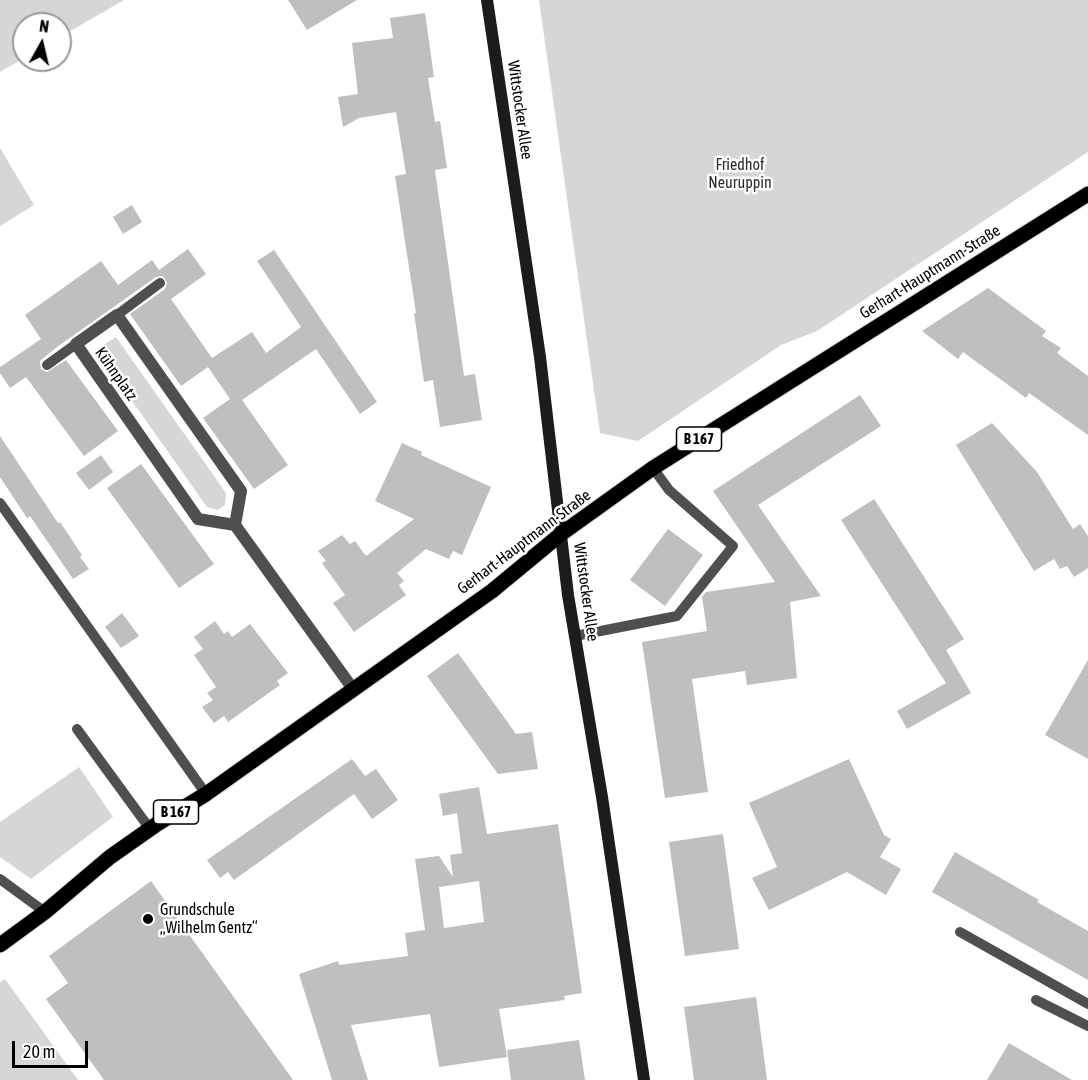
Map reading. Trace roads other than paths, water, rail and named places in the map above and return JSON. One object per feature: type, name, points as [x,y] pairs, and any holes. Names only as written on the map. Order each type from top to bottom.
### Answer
[{"type":"main road","name":"Wittstocker Allee","points":[[487,0],[540,357],[575,636],[644,1080]]},
{"type":"main road","name":"Gerhart-Hauptmann-Straße","points":[[0,945],[45,912],[110,857],[206,794],[492,591],[561,534],[653,468],[1088,194]]},
{"type":"street","name":"Kühnplatz","points":[[117,315],[76,344],[198,519],[236,525]]},
{"type":"street","points":[[117,315],[241,492],[236,525],[353,689]]},
{"type":"lane","points":[[117,315],[160,283]]},
{"type":"lane","points":[[47,365],[76,344]]},
{"type":"lane","points":[[575,636],[677,616],[733,546],[669,490],[653,468]]},
{"type":"lane","points":[[0,503],[206,794]]},
{"type":"lane","points":[[77,729],[150,829]]},
{"type":"lane","points":[[0,879],[45,912]]},
{"type":"lane","points":[[960,932],[1088,1004]]},
{"type":"lane","points":[[1036,1000],[1088,1026]]},
{"type":"place","name":"Grundschule „Wilhelm Gentz“","points":[[148,919]]},
{"type":"park label","name":"Friedhof Neuruppin","points":[[740,174]]}]
